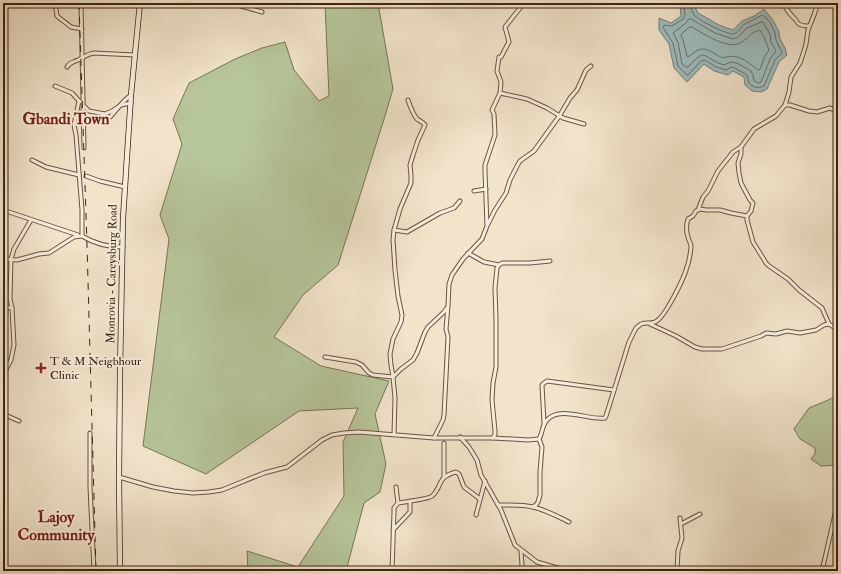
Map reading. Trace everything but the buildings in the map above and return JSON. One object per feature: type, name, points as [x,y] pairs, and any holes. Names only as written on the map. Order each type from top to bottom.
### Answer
[{"type":"main road","name":"Monrovia - Careysburg Road","points":[[120,571],[120,372],[125,187],[131,96],[140,3]]},
{"type":"street","points":[[55,3],[57,16],[65,21],[70,27],[82,30]]},
{"type":"street","points":[[81,3],[84,148]]},
{"type":"street","points":[[230,3],[262,12]]},
{"type":"street","points":[[488,226],[485,165],[496,135],[494,114],[492,110],[500,93],[501,82],[497,71],[500,57],[509,42],[505,27],[524,3]]},
{"type":"street","points":[[784,3],[792,17],[799,24],[807,27]]},
{"type":"street","points":[[650,324],[657,321],[667,309],[687,268],[691,246],[686,231],[688,219],[698,210],[703,197],[708,191],[718,171],[733,152],[741,147],[754,129],[776,116],[785,105],[792,75],[800,62],[806,44],[807,27],[814,15],[818,3]]},
{"type":"street","points":[[67,67],[71,62],[77,61],[88,54],[135,55]]},
{"type":"street","points":[[434,438],[444,415],[448,336],[446,329],[446,312],[448,306],[449,284],[452,275],[457,266],[482,239],[495,210],[506,193],[510,180],[520,161],[534,152],[570,98],[580,86],[586,70],[591,66]]},
{"type":"street","points":[[56,86],[72,93],[89,111],[105,114],[121,105],[131,102]]},
{"type":"street","points":[[500,93],[527,99],[560,115],[563,118],[584,124]]},
{"type":"street","points":[[84,125],[92,120],[110,117],[124,101],[131,96]]},
{"type":"street","points":[[394,435],[395,398],[390,354],[393,339],[401,322],[402,316],[395,270],[393,240],[394,230],[400,209],[411,183],[410,165],[418,140],[425,125],[416,118],[408,100]]},
{"type":"street","points":[[79,101],[74,125],[82,210],[82,236]]},
{"type":"street","points":[[785,105],[817,112],[830,108],[838,112]]},
{"type":"street","points":[[741,147],[741,154],[738,163],[739,173],[741,183],[750,200],[753,202],[751,211],[747,216],[747,224],[753,242],[766,263],[788,279],[799,290],[822,308],[829,324],[838,330]]},
{"type":"street","points":[[32,160],[46,167],[79,175]]},
{"type":"street","points":[[86,176],[125,187]]},
{"type":"street","points":[[474,191],[486,189]]},
{"type":"street","points":[[394,230],[407,232],[440,213],[454,208],[460,201]]},
{"type":"street","points":[[3,210],[82,236],[90,241],[102,245],[123,247]]},
{"type":"street","points":[[698,210],[720,210],[747,216]]},
{"type":"street","points":[[3,375],[11,360],[14,339],[10,298],[11,260],[14,249],[32,220]]},
{"type":"street","points":[[3,259],[17,260],[49,253],[74,237],[82,236]]},
{"type":"street","points":[[468,253],[484,262],[499,265],[502,263],[550,261]]},
{"type":"street","points":[[493,438],[495,431],[492,400],[496,367],[495,288],[497,268],[499,265]]},
{"type":"street","points":[[3,307],[12,308]]},
{"type":"street","points":[[393,377],[413,360],[428,327],[446,312]]},
{"type":"street","points":[[532,507],[538,502],[540,495],[542,446],[539,439],[544,424],[550,417],[558,414],[573,414],[605,418],[629,342],[634,331],[640,324],[646,322],[698,348],[722,349],[766,333],[776,334],[787,331],[800,333],[816,330],[829,324]]},
{"type":"street","points":[[325,357],[356,362],[362,365],[369,373],[373,375],[393,377]]},
{"type":"street","points":[[544,424],[542,385],[544,383],[547,382],[614,390]]},
{"type":"street","points":[[3,414],[19,421]]},
{"type":"street","points":[[119,477],[174,491],[193,493],[222,490],[264,473],[286,467],[322,440],[332,435],[344,433],[359,432],[434,438],[460,437],[528,440],[539,439]]},
{"type":"street","points":[[90,433],[90,487],[94,571]]},
{"type":"street","points":[[460,437],[475,456],[481,475],[505,518],[515,545],[537,562],[568,571]]},
{"type":"street","points":[[444,443],[444,477]]},
{"type":"street","points":[[392,571],[394,508],[398,503],[432,496],[436,492],[440,482],[447,474],[456,472],[459,474],[464,487],[480,499]]},
{"type":"street","points":[[476,515],[485,482]]},
{"type":"street","points":[[396,487],[398,503]]},
{"type":"street","points":[[393,530],[410,512],[410,501]]},
{"type":"street","points":[[822,571],[838,501]]},
{"type":"street","points":[[498,505],[532,507],[555,515],[569,522]]},
{"type":"street","points":[[681,524],[700,514]]},
{"type":"street","points":[[677,571],[678,550],[682,539],[680,518]]},
{"type":"street","points":[[520,571],[522,565],[521,551]]},
{"type":"green space","points":[[325,3],[378,3],[393,89],[338,265],[303,295],[274,337],[321,366],[389,381],[375,414],[386,464],[380,492],[364,503],[346,571],[248,571],[247,551],[298,567],[344,496],[343,442],[358,408],[299,411],[206,474],[143,446],[169,239],[160,215],[182,144],[173,119],[189,83],[235,59],[262,48],[285,42],[294,70],[319,101],[329,96]]},
{"type":"green space","points":[[838,395],[838,465],[821,466],[811,459],[815,454],[815,448],[800,439],[794,429],[809,408]]},
{"type":"water","points":[[679,3],[693,3],[698,13],[719,25],[733,30],[742,21],[754,16],[764,9],[773,20],[779,32],[780,39],[787,55],[779,62],[767,89],[761,92],[752,91],[745,85],[744,77],[733,71],[728,75],[714,71],[704,64],[687,82],[674,68],[669,44],[659,30],[659,18],[671,23],[681,16]]},
{"type":"railway","points":[[79,3],[96,571]]},
{"type":"place","name":"T & M Neigbhour Clinic","points":[[41,368]]},
{"type":"district","name":"Gbandi Town","points":[[66,119]]},
{"type":"district","name":"Lajoy Community","points":[[56,526]]}]
